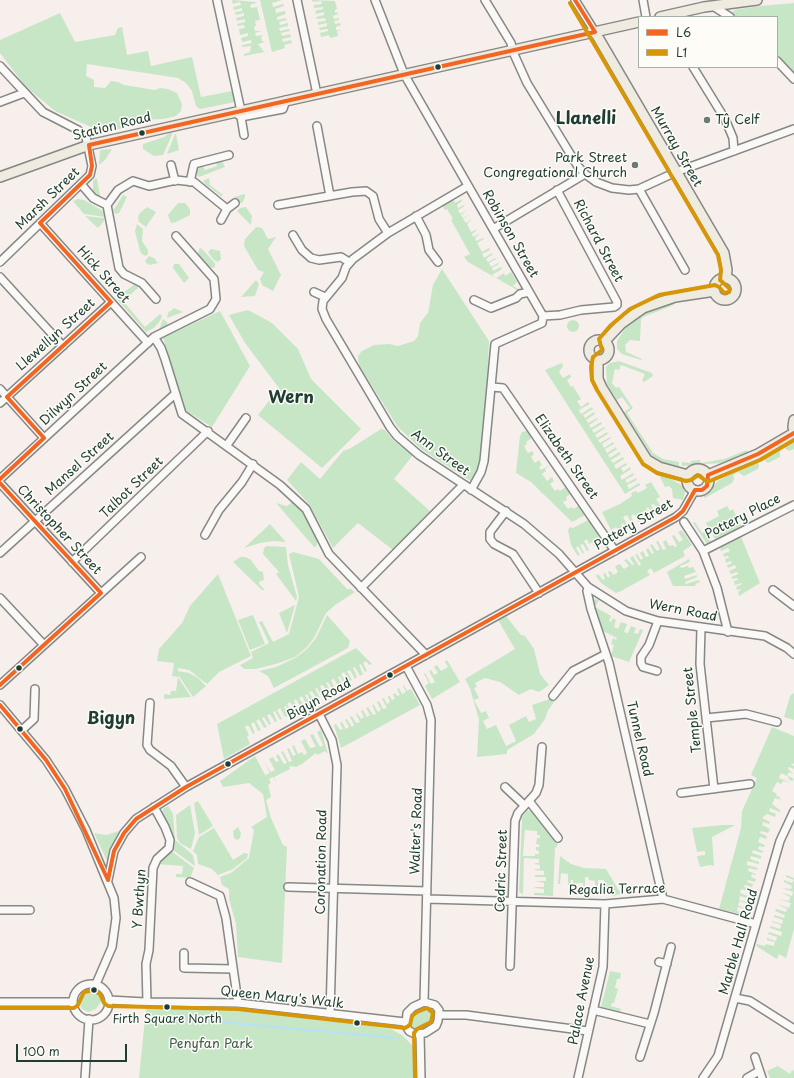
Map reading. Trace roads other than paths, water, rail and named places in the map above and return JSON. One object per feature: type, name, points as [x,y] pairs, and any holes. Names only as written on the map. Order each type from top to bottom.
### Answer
[{"type":"main road","points":[[709,7],[722,0]]},
{"type":"main road","points":[[666,16],[732,2],[757,0]]},
{"type":"main road","name":"Station Road","points":[[0,177],[89,144],[239,113],[286,100],[638,22]]},
{"type":"main road","name":"Murray Street","points":[[595,32],[724,253],[727,270],[726,278]]},
{"type":"main road","points":[[726,278],[734,283],[736,287],[735,294],[728,300],[723,300],[718,297],[715,291],[716,284],[726,278]]},
{"type":"main road","points":[[605,342],[622,323],[643,308],[675,297],[715,291]]},
{"type":"main road","points":[[596,340],[605,342],[609,347],[608,354],[604,358],[598,360],[590,354],[590,348],[596,340]]},
{"type":"main road","points":[[598,360],[598,379],[602,388],[647,460],[659,467],[688,475]]},
{"type":"main road","points":[[708,476],[758,454],[794,432],[792,427],[794,420]]},
{"type":"main road","points":[[698,469],[704,471],[708,476],[707,486],[702,490],[695,490],[689,485],[688,475],[692,470],[698,469]]},
{"type":"street","points":[[217,0],[244,135]]},
{"type":"street","points":[[297,0],[317,94]]},
{"type":"street","name":"Robinson Street","points":[[375,0],[404,74],[529,292],[542,319]]},
{"type":"street","points":[[485,0],[511,43],[512,50],[527,82],[577,165],[585,174],[612,188],[629,190],[639,189],[676,172],[794,128]]},
{"type":"street","points":[[575,0],[595,32]]},
{"type":"street","points":[[644,0],[646,16]]},
{"type":"street","points":[[709,7],[728,16]]},
{"type":"street","points":[[778,62],[794,79]]},
{"type":"street","points":[[0,66],[42,112],[78,130],[86,137],[89,144]]},
{"type":"street","points":[[694,68],[726,119],[733,138],[734,151]]},
{"type":"street","points":[[0,102],[24,93]]},
{"type":"street","points":[[317,126],[330,196]]},
{"type":"street","name":"Marsh Street","points":[[0,262],[90,175],[89,144]]},
{"type":"street","points":[[190,182],[194,164],[229,154]]},
{"type":"street","points":[[171,164],[175,181]]},
{"type":"street","points":[[493,230],[585,174]]},
{"type":"street","points":[[156,299],[142,283],[124,274],[119,268],[107,205],[118,190],[133,181],[149,186],[175,181],[194,182],[210,193],[227,209]]},
{"type":"street","points":[[81,184],[93,198],[107,205]]},
{"type":"street","points":[[314,292],[325,297],[342,278],[349,262],[388,233],[468,186]]},
{"type":"street","points":[[639,189],[685,270]]},
{"type":"street","name":"Richard Street","points":[[542,319],[581,310],[614,307],[617,305],[617,302],[557,190]]},
{"type":"street","points":[[278,205],[360,191],[369,192],[375,199],[379,219],[388,233]]},
{"type":"street","points":[[221,220],[227,209],[235,203]]},
{"type":"street","points":[[416,216],[426,235],[429,250],[438,262]]},
{"type":"street","name":"Hick Street","points":[[40,223],[148,342]]},
{"type":"street","points":[[293,235],[302,250],[311,258],[319,260],[341,257],[349,262]]},
{"type":"street","name":"Dilwyn Street","points":[[0,479],[154,337],[210,309],[216,298],[214,279],[176,236]]},
{"type":"street","points":[[0,277],[63,346]]},
{"type":"street","points":[[474,300],[491,308],[516,298],[520,294],[529,292]]},
{"type":"street","name":"Ann Street","points":[[325,297],[322,309],[326,319],[355,371],[397,436],[419,455],[463,485],[506,511],[541,537],[576,572]]},
{"type":"street","name":"Llewellyn Street","points":[[0,403],[111,302]]},
{"type":"street","points":[[471,490],[481,472],[484,461],[495,344],[542,319]]},
{"type":"street","points":[[154,337],[163,353],[182,414],[253,464],[280,485],[306,509],[329,554],[426,655]]},
{"type":"street","name":"Elizabeth Street","points":[[492,387],[503,388],[615,551]]},
{"type":"street","points":[[0,389],[44,438]]},
{"type":"street","name":"Mansel Street","points":[[0,553],[175,394]]},
{"type":"street","points":[[227,445],[246,418]]},
{"type":"street","name":"Talbot Street","points":[[72,562],[208,431]]},
{"type":"street","points":[[205,535],[219,510],[242,482],[253,464]]},
{"type":"street","name":"Christopher Street","points":[[0,483],[101,594]]},
{"type":"street","points":[[361,588],[463,485]]},
{"type":"street","name":"Pottery Street","points":[[576,572],[676,517],[686,507],[695,490]]},
{"type":"street","name":"Pottery Place","points":[[703,551],[794,505]]},
{"type":"street","points":[[506,511],[490,532],[490,539],[494,544],[513,554],[539,593]]},
{"type":"street","points":[[684,522],[703,551],[718,588],[728,632]]},
{"type":"street","points":[[0,685],[141,558]]},
{"type":"street","name":"Wern Road","points":[[576,572],[588,587],[626,611],[658,621],[765,636],[787,648],[794,654]]},
{"type":"street","name":"Bigyn Road","points":[[108,880],[114,851],[124,833],[136,819],[154,807],[576,572]]},
{"type":"street","name":"Tunnel Road","points":[[588,587],[587,591],[591,608],[606,654],[663,899]]},
{"type":"street","points":[[773,590],[794,606]]},
{"type":"street","points":[[0,598],[44,645]]},
{"type":"street","points":[[657,671],[643,667],[641,657],[649,645],[658,621]]},
{"type":"street","name":"Temple Street","points":[[701,628],[700,664],[714,789]]},
{"type":"street","points":[[553,696],[573,671],[606,654]]},
{"type":"street","name":"Walter's Road","points":[[406,666],[427,705],[431,720],[424,1002]]},
{"type":"street","points":[[23,732],[34,719],[35,689]]},
{"type":"street","points":[[150,703],[147,745],[150,750],[171,766],[186,788]]},
{"type":"street","points":[[0,705],[46,760],[65,789],[108,880],[114,898],[116,918],[115,930],[112,947],[96,984]]},
{"type":"street","name":"Coronation Road","points":[[319,714],[332,740],[336,765],[330,1014]]},
{"type":"street","points":[[706,718],[746,714],[777,722]]},
{"type":"street","name":"Cedric Street","points":[[510,966],[515,821],[518,813],[536,792],[539,785],[542,747]]},
{"type":"street","points":[[681,792],[750,784]]},
{"type":"street","points":[[505,787],[526,803],[558,838]]},
{"type":"street","name":"Y Bwthyn","points":[[147,1002],[146,964],[149,950],[153,868],[157,859],[169,848],[170,840],[166,827],[154,807]]},
{"type":"street","name":"Marble Hall Road","points":[[703,1078],[718,1056],[780,841],[794,811]]},
{"type":"street","points":[[190,882],[220,896],[226,918],[238,1003]]},
{"type":"street","name":"Regalia Terrace","points":[[288,887],[334,888],[513,901],[605,904],[663,899],[756,924]]},
{"type":"street","name":"Palace Avenue","points":[[578,1078],[603,967],[605,904]]},
{"type":"street","points":[[0,910],[30,910]]},
{"type":"street","points":[[640,1058],[671,946]]},
{"type":"street","points":[[184,953],[184,968],[233,969]]},
{"type":"street","points":[[658,962],[666,964]]},
{"type":"street","points":[[96,984],[105,990],[109,1000],[109,1006],[103,1015],[98,1018],[89,1019],[81,1016],[77,1012],[73,1002],[74,996],[80,988],[85,985],[96,984]]},
{"type":"street","points":[[735,998],[750,1001],[794,1029]]},
{"type":"street","name":"Queen Mary's Walk","points":[[109,1000],[238,1003],[405,1022]]},
{"type":"street","points":[[0,1002],[73,1002]]},
{"type":"street","points":[[424,1002],[435,1005],[439,1010],[436,1026],[420,1034],[409,1031],[405,1022],[407,1013],[413,1007],[424,1002]]},
{"type":"street","points":[[593,1010],[650,1024]]},
{"type":"street","points":[[439,1015],[466,1015],[588,1031]]},
{"type":"street","points":[[85,1078],[89,1019]]},
{"type":"street","points":[[420,1034],[421,1078]]},
{"type":"street","points":[[747,1078],[760,1075],[755,1057]]},
{"type":"waterway","points":[[168,1017],[395,1038]]},
{"type":"place","name":"Tŷ Celf","points":[[707,120]]},
{"type":"place","name":"Park Street Congregational Church","points":[[635,165]]},
{"type":"place","name":"Firth Square North","points":[[167,1007]]},
{"type":"district","name":"Llanelli","points":[[586,119]]},
{"type":"district","name":"Wern","points":[[291,398]]},
{"type":"district","name":"Bigyn","points":[[111,719]]},
{"type":"park label","name":"Penyfan Park","points":[[211,1044]]}]
